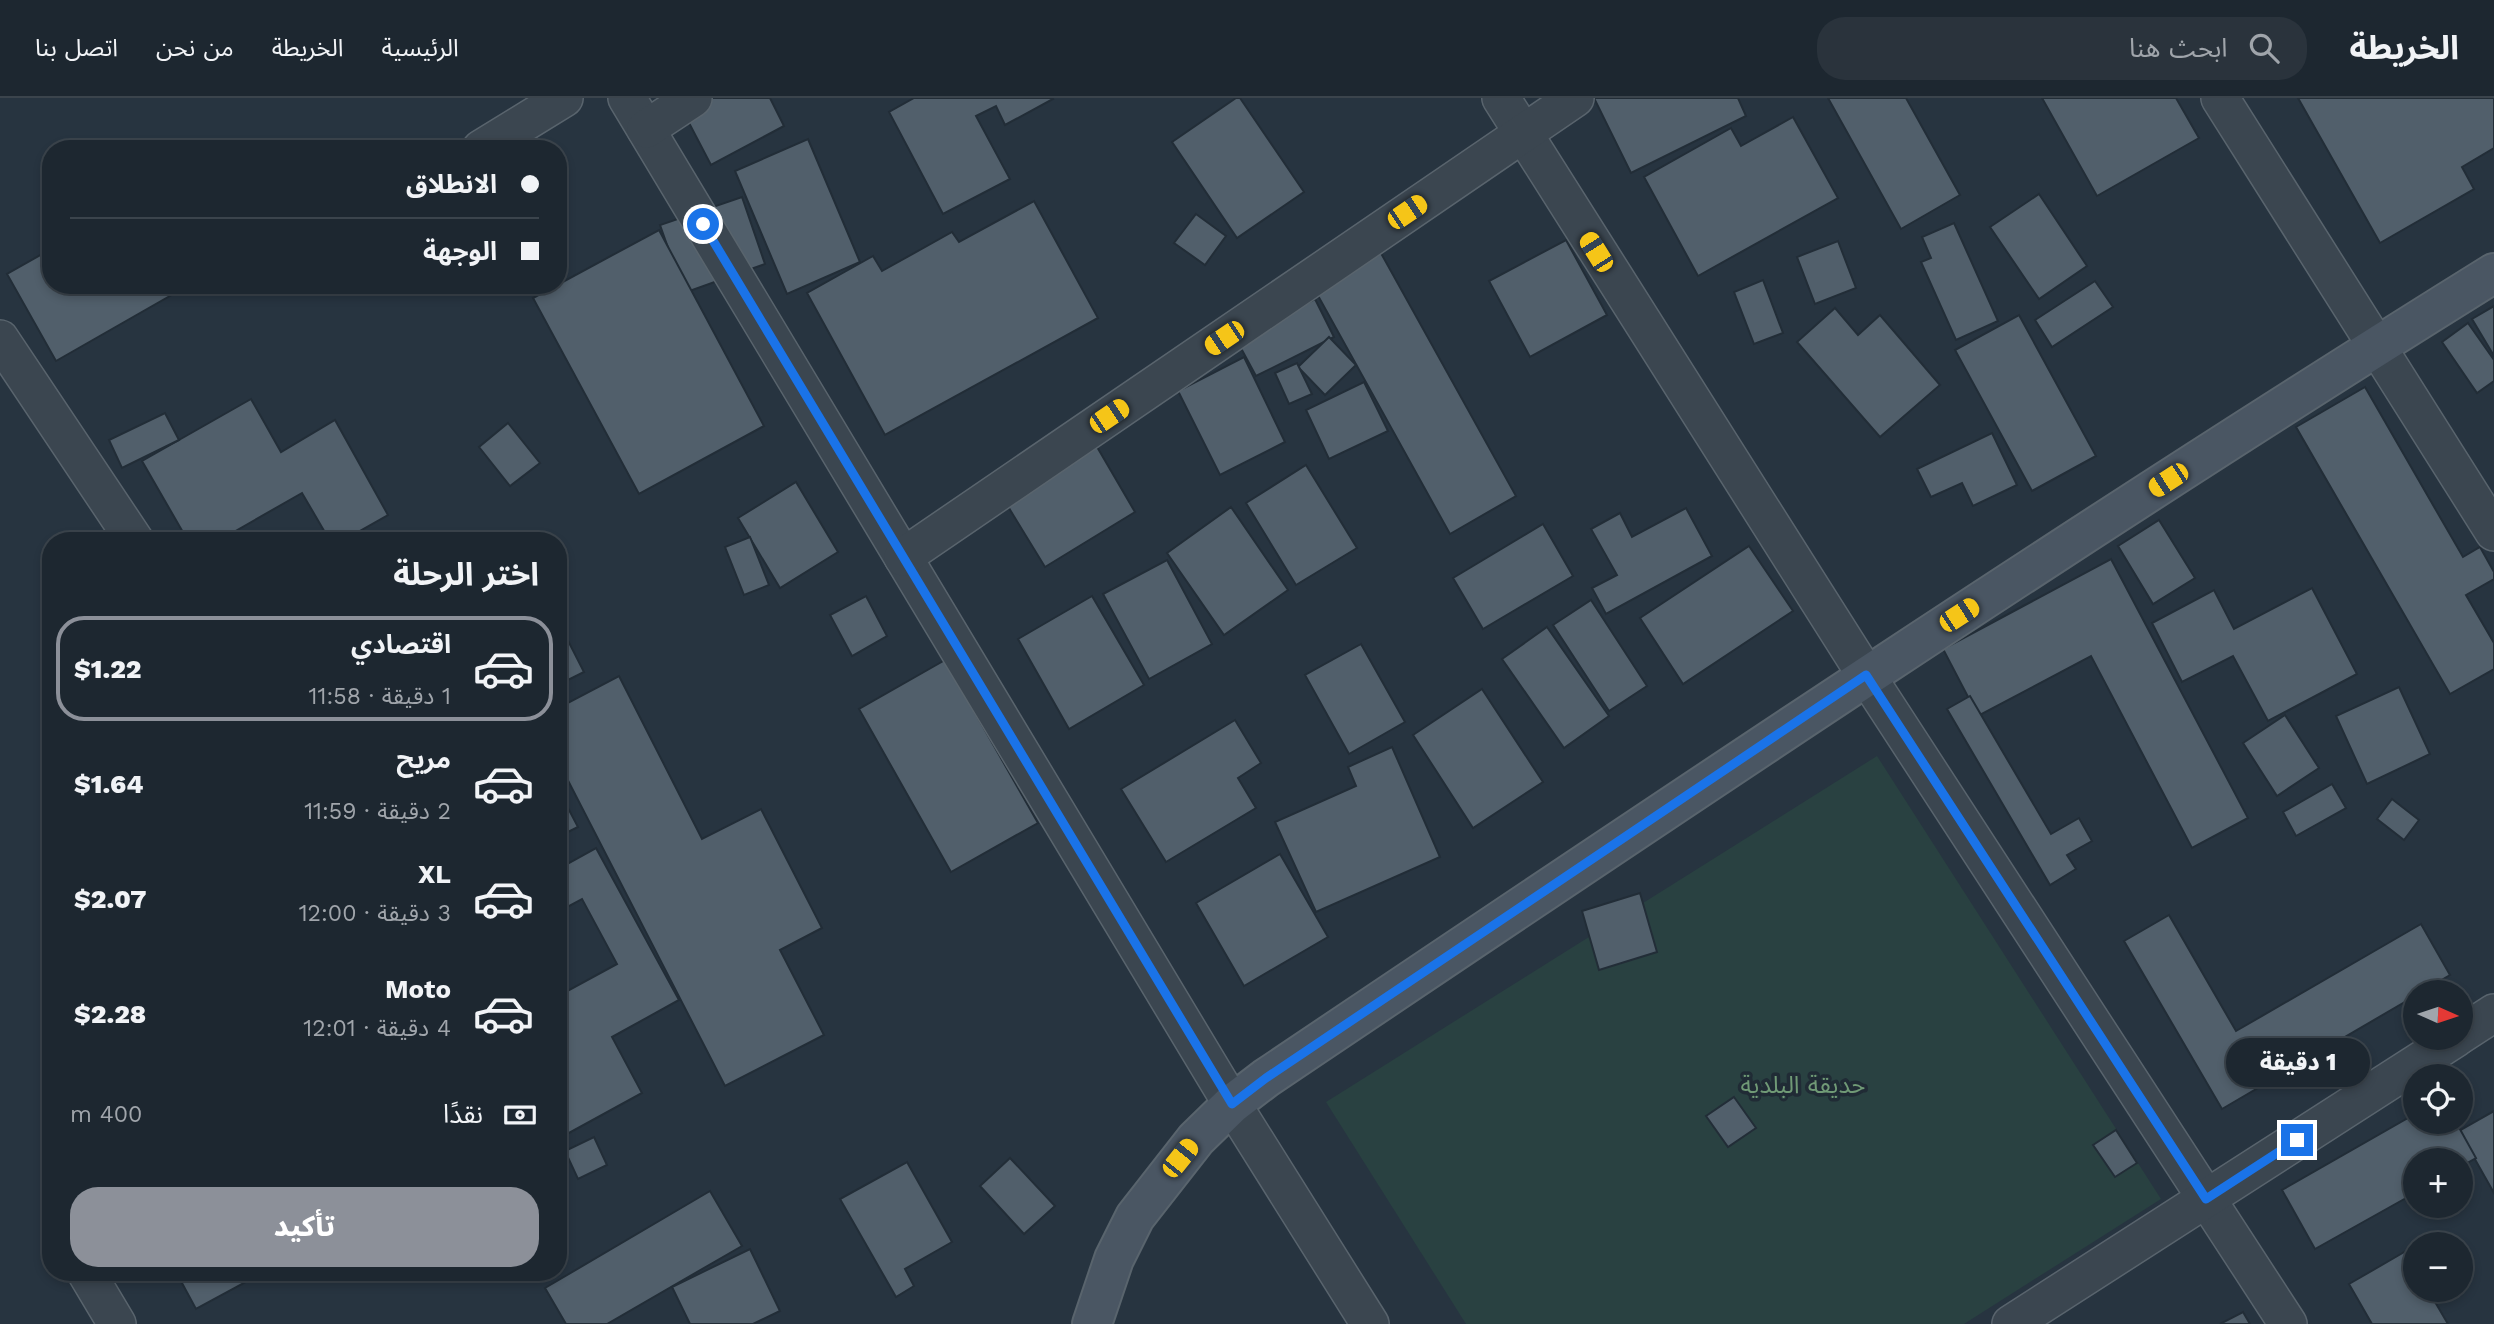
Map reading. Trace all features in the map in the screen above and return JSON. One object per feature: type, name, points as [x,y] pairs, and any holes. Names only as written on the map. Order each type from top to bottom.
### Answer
[{"type":"main road","points":[[1092,1324],[1114,1259],[1135,1217],[1196,1139],[1232,1104],[1266,1078],[1866,675],[2494,273]]},
{"type":"street","points":[[496,140],[564,98]]},
{"type":"street","points":[[627,98],[1232,1104],[1370,1324]]},
{"type":"street","points":[[646,129],[693,98]]},
{"type":"street","points":[[1501,98],[1866,675],[2288,1324]]},
{"type":"street","points":[[903,557],[1575,98]]},
{"type":"street","points":[[2220,98],[2494,532]]},
{"type":"street","points":[[0,339],[129,532]]},
{"type":"street","points":[[2473,1026],[2494,1013]]},
{"type":"street","points":[[2011,1324],[2436,1050]]},
{"type":"street","points":[[91,1281],[117,1324]]},
{"type":"green space","name":"حديقة البلدية","points":[[1877,756],[2161,1199],[1964,1324],[1466,1324],[1326,1102]]},
{"type":"building","points":[[676,98],[770,98],[784,126],[711,165]]},
{"type":"building","points":[[914,98],[1053,99],[1005,125],[996,106],[976,116],[1010,179],[943,214],[889,112]]},
{"type":"building","points":[[1236,98],[1240,98],[1304,192],[1237,238],[1172,142]]},
{"type":"building","points":[[1594,98],[1738,98],[1746,116],[1631,173]]},
{"type":"building","points":[[1828,98],[1906,98],[1960,195],[1901,229]]},
{"type":"building","points":[[2042,98],[2176,98],[2199,138],[2097,196]]},
{"type":"building","points":[[2298,98],[2494,98],[2494,148],[2462,167],[2474,189],[2380,243]]},
{"type":"building","points":[[1793,117],[1838,198],[1698,276],[1644,177],[1731,128],[1741,146]]},
{"type":"building","points":[[808,139],[860,262],[787,294],[735,171]]},
{"type":"building","points":[[2039,194],[2087,266],[2039,299],[1990,227]]},
{"type":"building","points":[[742,197],[765,264],[684,293],[660,225]]},
{"type":"building","points":[[1034,201],[1098,318],[885,435],[807,293],[873,256],[882,271],[952,232],[959,242]]},
{"type":"building","points":[[1196,214],[1226,236],[1205,265],[1174,243]]},
{"type":"building","points":[[1954,223],[1998,321],[1956,340],[1921,262],[1931,258],[1922,237]]},
{"type":"building","points":[[659,230],[764,426],[639,494],[533,298],[540,294],[567,294],[567,280]]},
{"type":"building","points":[[1372,237],[1516,496],[1450,534],[1306,274]]},
{"type":"building","points":[[1566,240],[1607,315],[1530,357],[1489,281]]},
{"type":"building","points":[[1838,241],[1856,288],[1815,304],[1797,257]]},
{"type":"building","points":[[42,254],[42,294],[173,294],[56,361],[7,274]]},
{"type":"building","points":[[1763,280],[1783,333],[1754,344],[1734,292]]},
{"type":"building","points":[[2095,281],[2113,307],[2052,347],[2035,320]]},
{"type":"building","points":[[1315,299],[1334,337],[1256,376],[1236,339]]},
{"type":"building","points":[[2494,306],[2494,356],[2472,319]]},
{"type":"building","points":[[1835,308],[1858,335],[1880,315],[1940,385],[1880,437],[1797,342]]},
{"type":"building","points":[[2019,315],[2096,456],[2032,491],[1955,350]]},
{"type":"building","points":[[2468,323],[2494,360],[2494,381],[2477,393],[2442,342]]},
{"type":"building","points":[[1329,337],[1356,365],[1325,395],[1298,367]]},
{"type":"building","points":[[1244,357],[1285,442],[1220,475],[1178,391]]},
{"type":"building","points":[[1297,363],[1312,394],[1289,404],[1275,373]]},
{"type":"building","points":[[1364,382],[1388,431],[1329,459],[1306,410]]},
{"type":"building","points":[[2365,387],[2463,557],[2480,547],[2494,572],[2494,579],[2466,595],[2494,643],[2494,669],[2450,694],[2296,427]]},
{"type":"building","points":[[251,399],[281,452],[335,420],[388,515],[358,532],[325,532],[302,493],[234,532],[183,532],[142,461]]},
{"type":"building","points":[[165,413],[179,440],[122,468],[109,440]]},
{"type":"building","points":[[508,423],[540,463],[510,486],[479,447]]},
{"type":"building","points":[[1992,433],[2017,485],[1973,506],[1962,483],[1931,497],[1917,469]]},
{"type":"building","points":[[1093,440],[1135,512],[1045,567],[1001,495]]},
{"type":"building","points":[[1306,465],[1357,548],[1296,585],[1246,503]]},
{"type":"building","points":[[796,482],[838,552],[780,588],[738,518]]},
{"type":"building","points":[[1231,507],[1288,590],[1224,635],[1167,553]]},
{"type":"building","points":[[1686,508],[1712,556],[1606,614],[1592,588],[1617,575],[1591,529],[1620,513],[1632,537]]},
{"type":"building","points":[[2159,520],[2195,578],[2153,604],[2118,546]]},
{"type":"building","points":[[1543,524],[1573,576],[1483,629],[1453,578]]},
{"type":"building","points":[[750,537],[769,585],[744,595],[725,547]]},
{"type":"building","points":[[1749,546],[1793,611],[1683,684],[1640,618]]},
{"type":"building","points":[[2111,559],[2248,818],[2192,848],[2091,656],[1978,716],[1943,649]]},
{"type":"building","points":[[1167,560],[1212,644],[1149,679],[1103,594]]},
{"type":"building","points":[[2312,588],[2357,674],[2268,721],[2233,656],[2182,682],[2152,623],[2214,590],[2234,629]]},
{"type":"building","points":[[866,596],[887,636],[852,656],[830,615]]},
{"type":"building","points":[[1092,596],[1144,685],[1069,729],[1018,639]]},
{"type":"building","points":[[1591,600],[1647,686],[1609,711],[1553,625]]},
{"type":"building","points":[[1547,627],[1609,716],[1564,748],[1502,659]]},
{"type":"building","points":[[567,639],[584,672],[567,680]]},
{"type":"building","points":[[1361,644],[1405,722],[1349,754],[1305,675]]},
{"type":"building","points":[[945,660],[1038,823],[951,872],[859,709]]},
{"type":"building","points":[[619,676],[702,839],[761,809],[822,928],[780,950],[824,1035],[725,1086],[567,779],[567,703]]},
{"type":"building","points":[[2399,687],[2430,754],[2367,784],[2336,716]]},
{"type":"building","points":[[1482,689],[1543,782],[1473,828],[1413,735]]},
{"type":"building","points":[[1970,696],[2051,834],[2079,818],[2092,841],[2067,855],[2076,869],[2050,885],[1947,709]]},
{"type":"building","points":[[2285,715],[2319,768],[2277,796],[2243,743]]},
{"type":"building","points":[[1235,720],[1261,763],[1238,778],[1256,808],[1166,862],[1121,789]]},
{"type":"building","points":[[1392,747],[1440,857],[1316,912],[1275,822],[1356,786],[1348,767]]},
{"type":"building","points":[[2332,784],[2346,808],[2296,836],[2283,812]]},
{"type":"building","points":[[2392,799],[2419,820],[2404,840],[2377,819]]},
{"type":"building","points":[[567,806],[578,827],[567,832]]},
{"type":"building","points":[[596,848],[679,1000],[612,1037],[642,1093],[567,1134],[567,991],[617,964],[582,899],[567,907],[567,864]]},
{"type":"building","points":[[1280,854],[1328,937],[1244,986],[1196,903]]},
{"type":"building","points":[[1640,893],[1657,952],[1599,970],[1582,911]]},
{"type":"building","points":[[2169,915],[2236,1031],[2421,924],[2450,975],[2441,980],[2403,980],[2403,1003],[2222,1109],[2124,941]]},
{"type":"building","points":[[1734,1097],[1756,1128],[1728,1147],[1706,1116]]},
{"type":"building","points":[[2494,1111],[2494,1193],[2473,1156],[2473,1148],[2469,1148],[2461,1134],[2473,1134],[2473,1123]]},
{"type":"building","points":[[2403,1121],[2403,1134],[2463,1134],[2470,1148],[2403,1148],[2403,1200],[2315,1249],[2282,1190]]},
{"type":"building","points":[[2116,1130],[2137,1163],[2115,1177],[2093,1145]]},
{"type":"building","points":[[594,1137],[607,1165],[578,1179],[567,1150]]},
{"type":"building","points":[[1010,1158],[1055,1206],[1024,1234],[980,1186]]},
{"type":"building","points":[[907,1162],[952,1242],[905,1269],[914,1286],[896,1297],[840,1199]]},
{"type":"building","points":[[710,1191],[742,1246],[607,1324],[566,1324],[545,1288],[557,1281],[567,1281],[567,1275]]},
{"type":"building","points":[[750,1249],[780,1311],[753,1324],[690,1324],[672,1287]]},
{"type":"building","points":[[2403,1253],[2403,1302],[2435,1302],[2448,1324],[2372,1324],[2349,1284]]},
{"type":"building","points":[[181,1281],[247,1281],[196,1309]]},
{"type":"building","points":[[2243,1312],[2250,1324],[2220,1324]]},
{"type":"route","points":[[703,224],[1232,1104],[1266,1078],[1866,675],[2206,1199],[2297,1140]]}]
